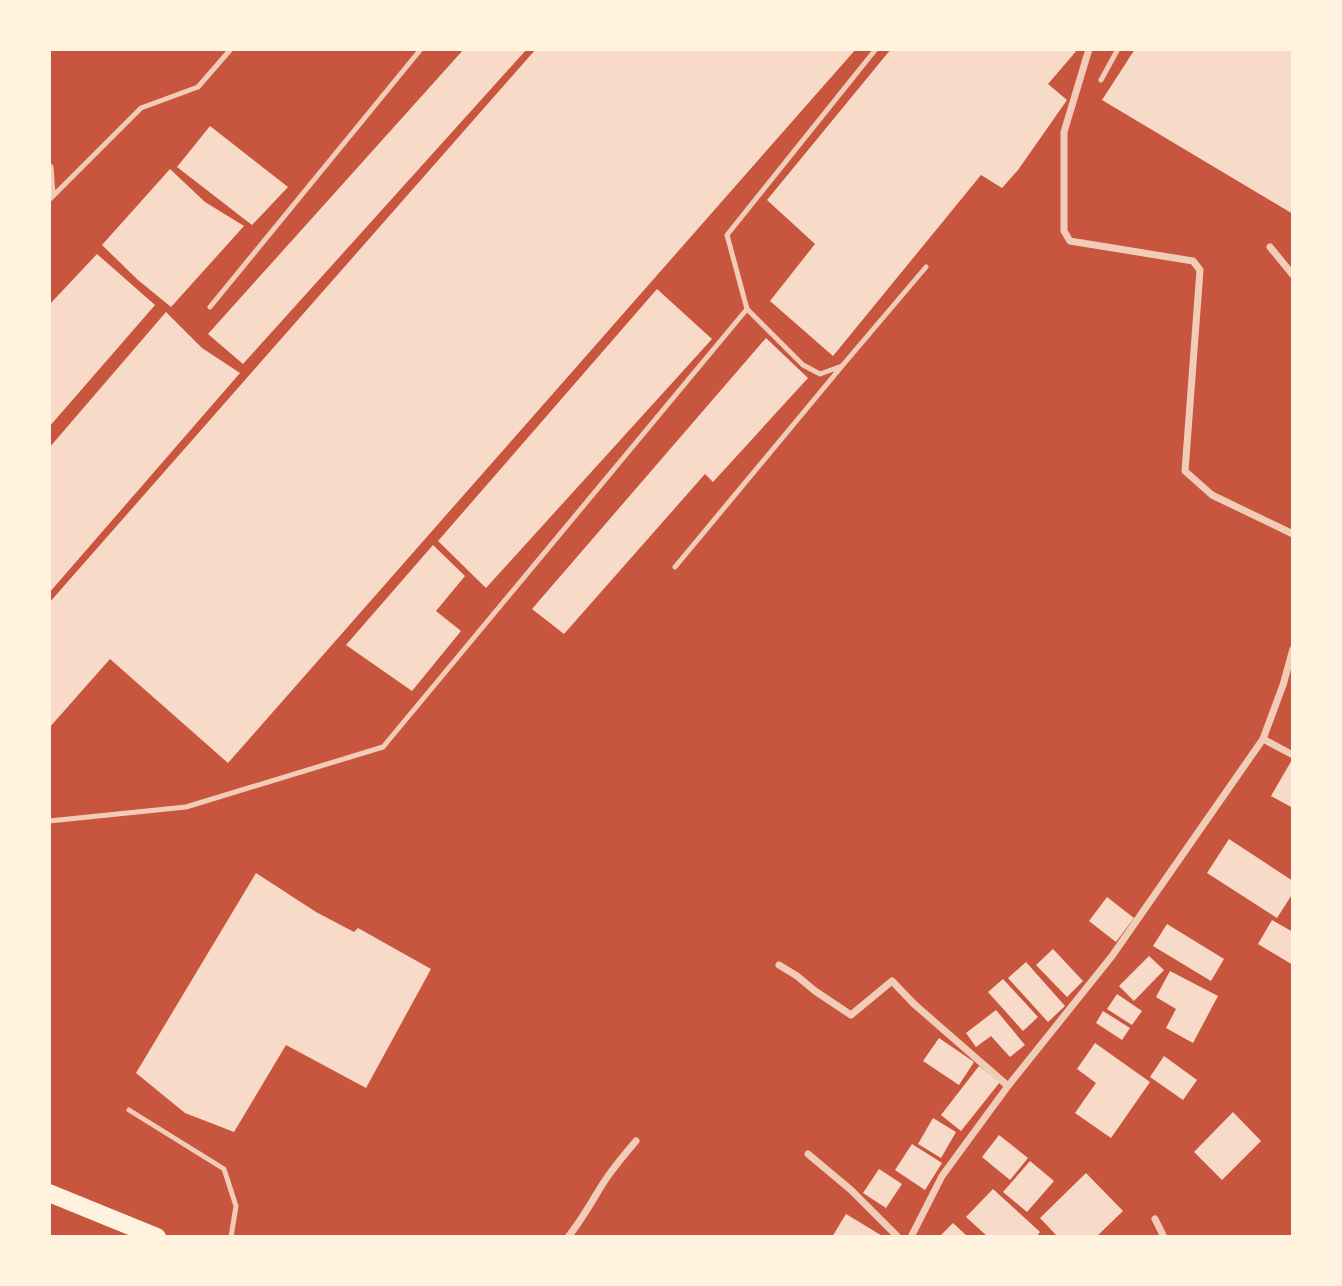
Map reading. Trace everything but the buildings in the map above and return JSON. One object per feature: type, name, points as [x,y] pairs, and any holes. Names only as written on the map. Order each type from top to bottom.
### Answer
[{"type":"main road","points":[[49,1193],[157,1237]]},
{"type":"street","points":[[1089,49],[1064,132],[1064,231],[1070,241],[1193,261],[1200,270],[1185,471],[1212,495],[1293,534]]},
{"type":"street","points":[[1270,247],[1293,275]]},
{"type":"street","points":[[911,1237],[942,1176],[1008,1086],[1112,956],[1263,738],[1293,649]]},
{"type":"street","points":[[1263,738],[1293,755]]},
{"type":"street","points":[[779,965],[851,1015],[892,981],[914,1004],[1008,1086]]},
{"type":"street","points":[[568,1237],[604,1182],[636,1141]]},
{"type":"street","points":[[808,1154],[851,1190],[898,1237]]},
{"type":"street","points":[[1154,1219],[1164,1237]]},
{"type":"lane","points":[[51,197],[141,108],[198,87],[231,49]]},
{"type":"lane","points":[[210,307],[421,49]]},
{"type":"lane","points":[[842,366],[820,374],[811,370],[747,309],[727,235],[876,49]]},
{"type":"lane","points":[[1101,80],[1118,49]]},
{"type":"lane","points":[[49,165],[51,197]]},
{"type":"lane","points":[[675,567],[926,267]]},
{"type":"lane","points":[[49,821],[186,807],[383,747],[747,309]]},
{"type":"lane","points":[[129,1110],[224,1169],[236,1206],[230,1237]]}]
